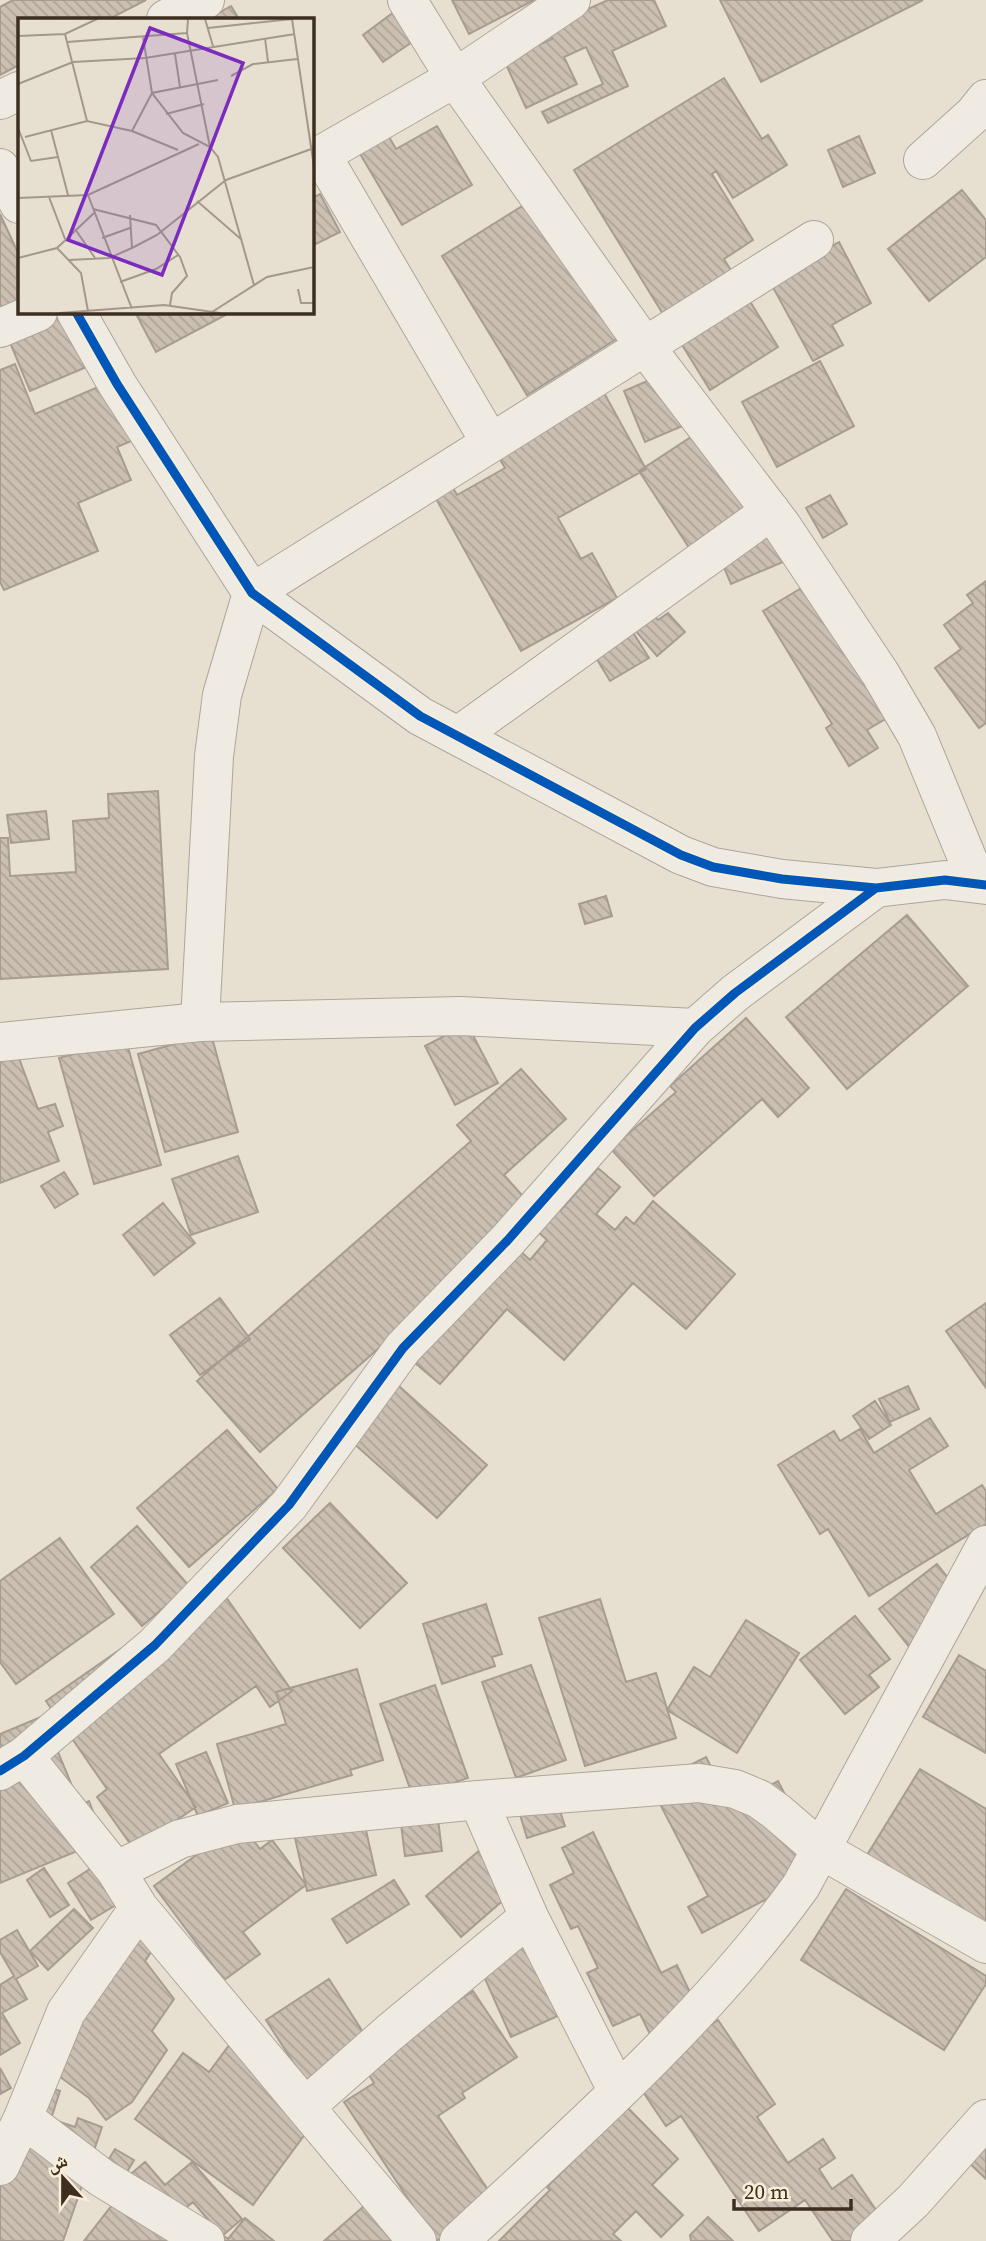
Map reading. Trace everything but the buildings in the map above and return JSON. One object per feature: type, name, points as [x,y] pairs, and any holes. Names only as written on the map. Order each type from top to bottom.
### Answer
[{"type":"street","points":[[168,18],[205,0]]},
{"type":"street","points":[[77,313],[117,384],[252,593],[420,716],[681,855],[713,867],[782,879],[876,888],[945,880],[982,883],[917,736],[872,662],[771,511],[644,345],[455,78],[407,0]]},
{"type":"street","points":[[490,442],[316,157],[455,78],[572,0]]},
{"type":"street","points":[[0,100],[18,91]]},
{"type":"street","points":[[923,160],[974,114],[986,99]]},
{"type":"street","points":[[0,168],[18,202]]},
{"type":"street","points":[[200,1022],[214,756],[222,695],[252,593],[814,240]]},
{"type":"street","points":[[0,328],[36,313]]},
{"type":"street","points":[[458,736],[771,511]]},
{"type":"street","points":[[417,2241],[139,1908],[116,1871],[12,1763],[155,1646],[289,1506],[403,1348],[507,1241],[695,1028],[735,993],[876,888]]},
{"type":"street","points":[[0,1042],[200,1022],[461,1016],[695,1028]]},
{"type":"street","points":[[459,2241],[618,2092],[771,1927],[801,1886],[986,1545]]},
{"type":"street","points":[[116,1871],[180,1839],[237,1824],[478,1800],[699,1783],[735,1789],[759,1799],[777,1811],[820,1849],[986,1944]]},
{"type":"street","points":[[478,1800],[528,1917],[618,2092]]},
{"type":"street","points":[[0,2166],[23,2118],[66,2012],[139,1908]]},
{"type":"street","points":[[305,2107],[528,1917]]},
{"type":"street","points":[[23,2118],[102,2178],[205,2241]]},
{"type":"street","points":[[870,2241],[913,2201],[986,2119]]},
{"type":"cycle path","points":[[77,313],[117,384],[252,593],[420,716],[681,855],[713,867],[782,879],[876,888],[945,880],[986,885]]},
{"type":"cycle path","points":[[0,1771],[24,1756],[155,1645],[289,1505],[403,1348],[507,1241],[695,1028],[735,993],[876,888]]}]
